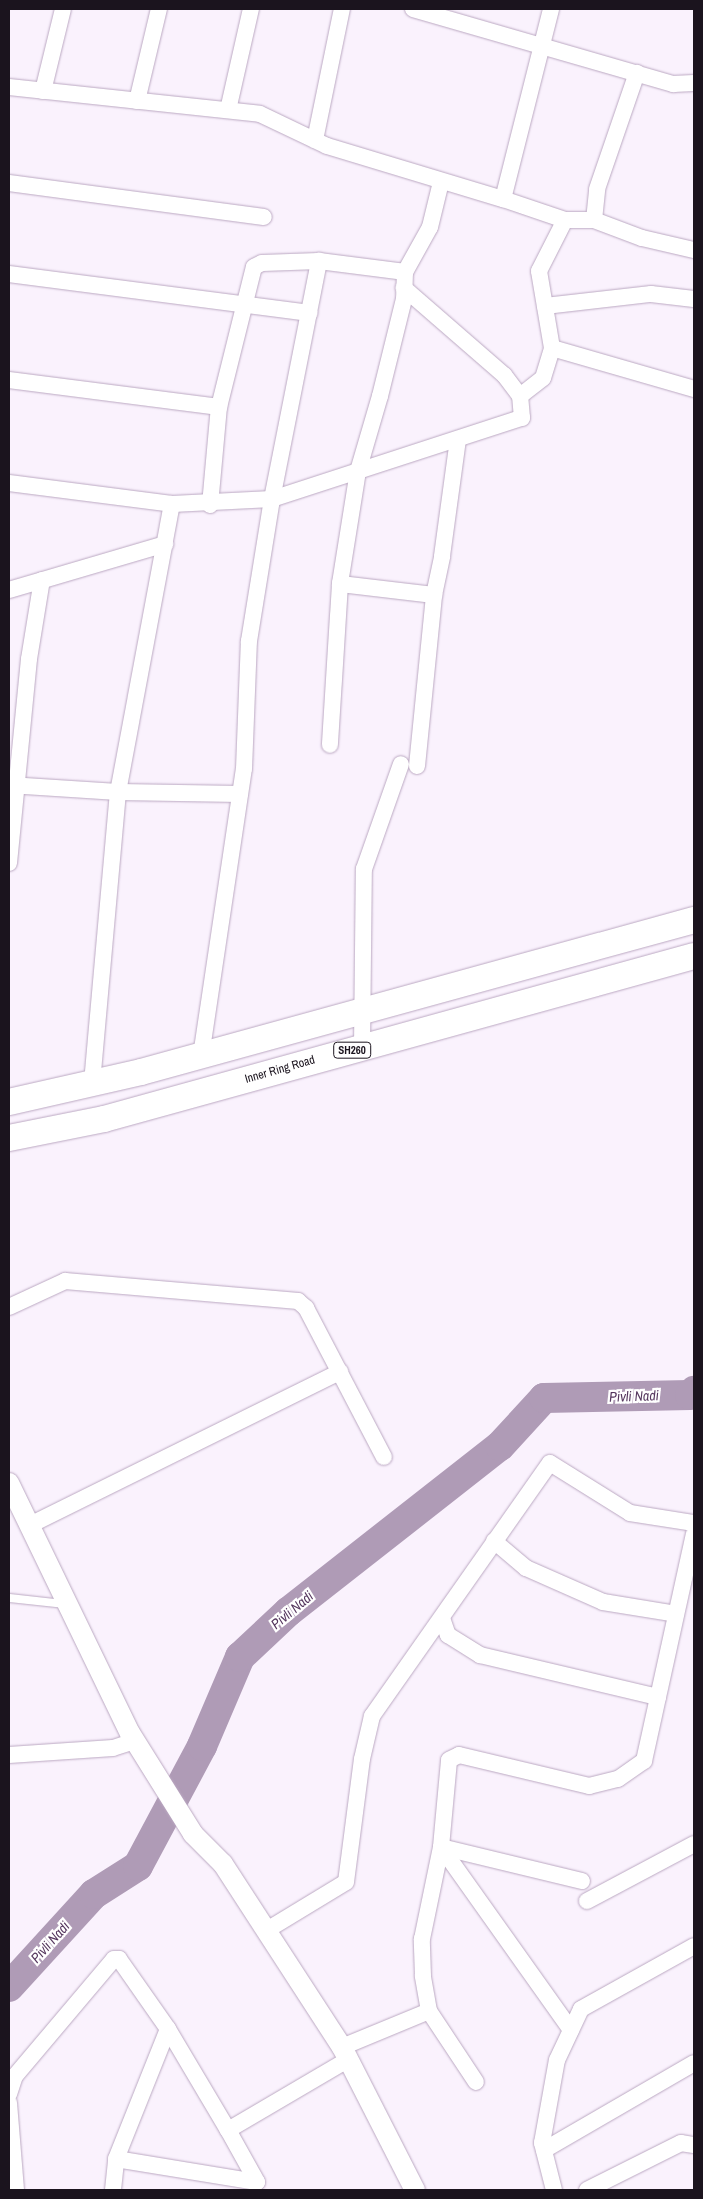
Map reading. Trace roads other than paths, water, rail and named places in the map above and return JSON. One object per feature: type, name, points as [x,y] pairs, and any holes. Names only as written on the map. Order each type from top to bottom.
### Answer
[{"type":"highway","points":[[9,1102],[201,1056],[694,920]]},
{"type":"highway","name":"Inner Ring Road","points":[[9,1138],[104,1119],[694,956]]},
{"type":"street","points":[[43,92],[63,9]]},
{"type":"street","points":[[137,101],[159,9]]},
{"type":"street","points":[[228,110],[251,9]]},
{"type":"street","points":[[315,140],[342,9]]},
{"type":"street","points":[[413,9],[673,84],[694,83]]},
{"type":"street","points":[[503,199],[539,45],[551,9]]},
{"type":"street","points":[[594,220],[597,189],[637,73]]},
{"type":"street","points":[[9,87],[260,114],[315,140],[441,182],[503,199],[565,220],[594,220],[642,238],[694,250]]},
{"type":"street","points":[[330,745],[340,584],[358,470],[380,396],[404,280],[430,227],[441,182]]},
{"type":"street","points":[[9,183],[264,217]]},
{"type":"street","points":[[520,396],[543,378],[552,348],[539,271],[565,220]]},
{"type":"street","points":[[201,1056],[240,794],[249,641],[272,500],[318,262]]},
{"type":"street","points":[[9,483],[172,504],[210,505],[272,500],[358,470],[522,418],[520,396],[504,375],[404,280],[318,262],[257,265],[243,305],[219,407],[210,505]]},
{"type":"street","points":[[9,274],[309,313]]},
{"type":"street","points":[[545,306],[651,294],[694,299]]},
{"type":"street","points":[[552,348],[694,389]]},
{"type":"street","points":[[9,380],[219,407]]},
{"type":"street","points":[[362,1047],[360,1012],[364,870],[409,765],[434,595],[442,556],[458,439]]},
{"type":"street","points":[[92,1083],[118,792],[172,504]]},
{"type":"street","points":[[9,590],[165,544]]},
{"type":"street","points":[[9,863],[14,785],[29,659],[42,580]]},
{"type":"street","points":[[340,584],[434,595]]},
{"type":"street","points":[[14,785],[118,792],[240,794]]},
{"type":"street","points":[[9,1307],[65,1281],[289,1299],[306,1308],[384,1457]]},
{"type":"street","points":[[30,1525],[340,1372]]},
{"type":"street","points":[[267,1930],[346,1882],[362,1759],[372,1716],[441,1628],[494,1541],[550,1463],[630,1513],[694,1523]]},
{"type":"street","points":[[9,1482],[135,1741],[193,1834],[223,1864],[346,2053],[416,2190]]},
{"type":"street","points":[[476,2082],[429,2011],[423,1976],[422,1939],[441,1847],[449,1760],[459,1755],[589,1786],[604,1784],[618,1779],[644,1761],[694,1534]]},
{"type":"street","points":[[494,1541],[526,1568],[603,1602],[676,1614]]},
{"type":"street","points":[[441,1628],[480,1655],[658,1697]]},
{"type":"street","points":[[9,1755],[113,1748],[135,1741]]},
{"type":"street","points":[[587,1901],[694,1844]]},
{"type":"street","points":[[441,1847],[582,1881]]},
{"type":"street","points":[[441,1847],[571,2030]]},
{"type":"street","points":[[560,2012],[581,2008],[694,1946]]},
{"type":"street","points":[[9,2094],[15,2076],[114,1959],[119,1959],[168,2029],[260,2186]]},
{"type":"street","points":[[554,2190],[542,2142],[557,2060],[581,2008]]},
{"type":"street","points":[[228,2130],[346,2053],[429,2011]]},
{"type":"street","points":[[113,2190],[116,2160],[168,2029]]},
{"type":"street","points":[[544,2150],[694,2063]]},
{"type":"street","points":[[9,2103],[16,2190]]},
{"type":"street","points":[[587,2190],[681,2143],[694,2145]]},
{"type":"street","points":[[116,2160],[260,2186]]},
{"type":"lane","points":[[9,1598],[67,1604]]},
{"type":"waterway","name":"Pivli Nadi","points":[[9,1987],[94,1894],[138,1866],[202,1746],[240,1657],[288,1612],[500,1446],[544,1398],[690,1395],[694,1391]]}]
